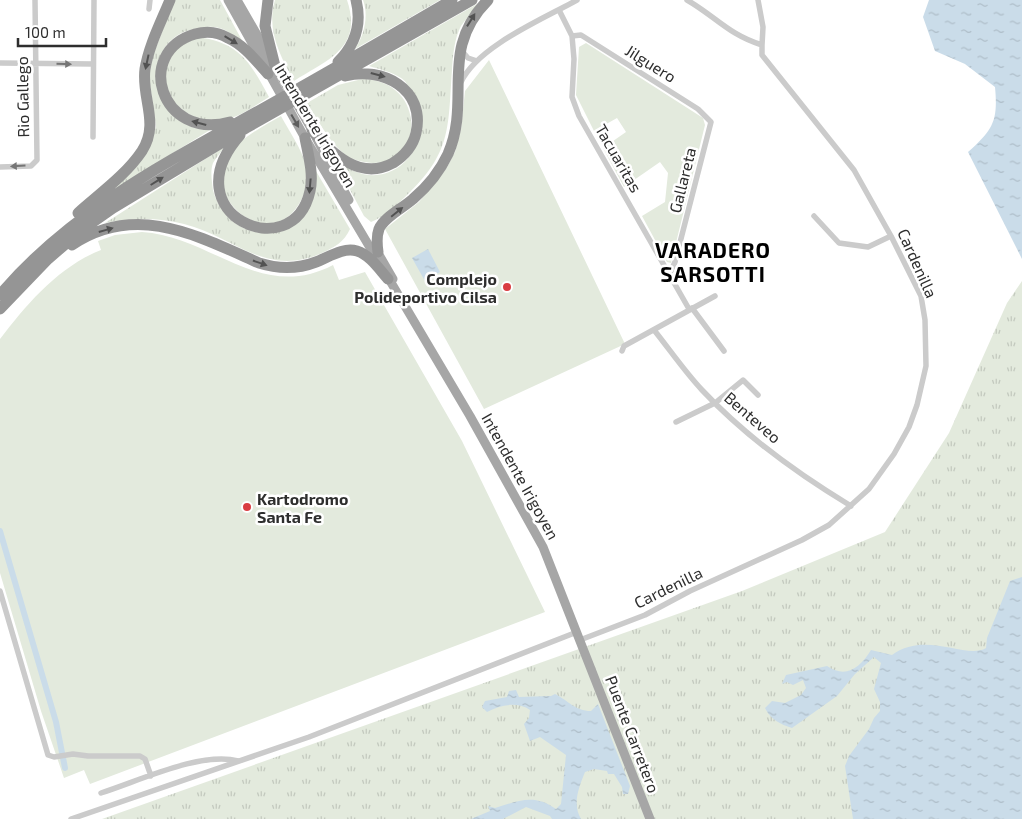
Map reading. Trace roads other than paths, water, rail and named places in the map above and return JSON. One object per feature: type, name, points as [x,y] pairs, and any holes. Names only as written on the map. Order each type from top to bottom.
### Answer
[{"type":"highway","points":[[0,310],[5,297],[23,269],[59,230],[133,162],[143,150],[151,124],[145,83],[145,68],[149,52],[170,0]]},
{"type":"highway","points":[[268,0],[265,26],[271,70]]},
{"type":"highway","points":[[331,75],[353,42],[358,28],[359,13],[356,0]]},
{"type":"highway","points":[[23,269],[78,221],[109,198],[312,86],[452,0]]},
{"type":"highway","points":[[331,75],[472,0]]},
{"type":"highway","points":[[378,252],[377,235],[381,225],[423,189],[448,154],[456,126],[460,49],[469,23],[488,0]]},
{"type":"highway","points":[[246,123],[202,125],[188,120],[175,111],[166,99],[161,86],[161,72],[165,58],[174,46],[188,36],[200,32],[213,32],[230,38],[271,70]]},
{"type":"highway","points":[[308,134],[342,159],[355,166],[369,169],[379,168],[397,161],[414,139],[415,110],[408,93],[399,84],[381,75],[368,73],[331,75]]},
{"type":"highway","points":[[246,123],[222,160],[219,186],[221,197],[232,215],[241,222],[258,228],[283,225],[295,217],[306,203],[311,180],[308,134]]},
{"type":"highway","points":[[5,297],[83,229],[246,123]]},
{"type":"highway","points":[[5,297],[80,240],[118,227],[138,224],[178,229],[259,263],[278,267],[305,266],[340,252],[356,251],[368,257],[388,279]]},
{"type":"main road","name":"Intendente Irigoyen","points":[[228,0],[404,296],[412,315]]},
{"type":"main road","name":"Intendente Irigoyen","points":[[237,0],[271,70]]},
{"type":"main road","name":"Intendente Irigoyen","points":[[308,134],[388,279],[412,315],[543,547],[588,659]]},
{"type":"main road","name":"Puente Carretero","points":[[588,659],[650,819]]},
{"type":"street","name":"Rio Gallego","points":[[0,167],[31,166],[36,163],[36,0]]},
{"type":"street","points":[[92,137],[94,0]]},
{"type":"street","points":[[149,9],[150,0]]},
{"type":"street","points":[[458,89],[466,72],[477,61],[504,41],[577,0]]},
{"type":"street","points":[[687,0],[703,9],[720,24],[748,40],[762,45],[763,27],[758,0]]},
{"type":"street","name":"Tacuaritas","points":[[559,10],[572,36],[574,59],[573,102],[604,161],[691,309],[724,351]]},
{"type":"street","name":"Jilguero","points":[[572,36],[581,35],[647,75],[698,109],[711,122]]},
{"type":"street","name":"Cardenilla","points":[[71,819],[318,733],[579,636],[645,615],[690,591],[808,537],[829,525],[869,489],[894,454],[909,428],[925,379],[925,320],[922,296],[854,170],[762,55],[762,45]]},
{"type":"street","points":[[460,49],[468,58],[477,61]]},
{"type":"street","points":[[0,63],[93,64]]},
{"type":"street","name":"Gallareta","points":[[670,273],[675,262],[711,122]]},
{"type":"street","points":[[814,216],[839,243],[868,248],[891,236]]},
{"type":"street","points":[[622,352],[624,346],[715,296]]},
{"type":"street","name":"Benteveo","points":[[654,330],[695,382],[715,403],[775,455],[851,506]]},
{"type":"street","points":[[676,422],[715,403],[743,380],[758,395]]},
{"type":"street","points":[[0,591],[46,752],[54,757],[66,754],[140,756],[145,759],[151,776]]},
{"type":"street","points":[[101,793],[212,758],[226,758],[239,761]]},
{"type":"water","points":[[929,0],[1022,0],[1022,259],[968,152],[984,137],[995,116],[995,87],[965,64],[935,51],[923,17]]},
{"type":"water","points":[[428,249],[440,272],[425,281],[412,258]]},
{"type":"water","points":[[1022,577],[1022,819],[853,819],[845,766],[849,756],[880,711],[880,702],[874,689],[881,663],[874,657],[855,674],[837,696],[792,728],[776,721],[765,708],[772,701],[785,703],[801,695],[806,688],[803,680],[793,685],[787,682],[782,684],[786,675],[827,666],[840,672],[852,670],[862,662],[871,650],[892,655],[905,648],[918,645],[931,645],[968,651],[978,651],[986,648],[987,638],[1010,581]]},
{"type":"water","points":[[516,690],[519,697],[551,696],[555,694],[585,711],[591,711],[598,704],[630,786],[628,794],[623,794],[622,787],[614,774],[594,769],[585,772],[579,790],[577,807],[581,819],[552,819],[550,816],[526,807],[503,819],[471,819],[490,811],[488,806],[495,808],[526,800],[540,801],[556,809],[561,804],[566,755],[540,737],[530,741],[524,724],[529,718],[530,710],[525,707],[508,705],[497,707],[487,712],[482,707],[485,701],[507,697],[509,691]]},
{"type":"waterway","points":[[0,531],[56,722],[65,768]]},
{"type":"place","name":"Complejo Polideportivo Cilsa","points":[[507,287]]},
{"type":"place","name":"Kartodromo Santa Fe","points":[[247,507]]},
{"type":"district","name":"VARADERO SARSOTTI","points":[[713,261]]}]
